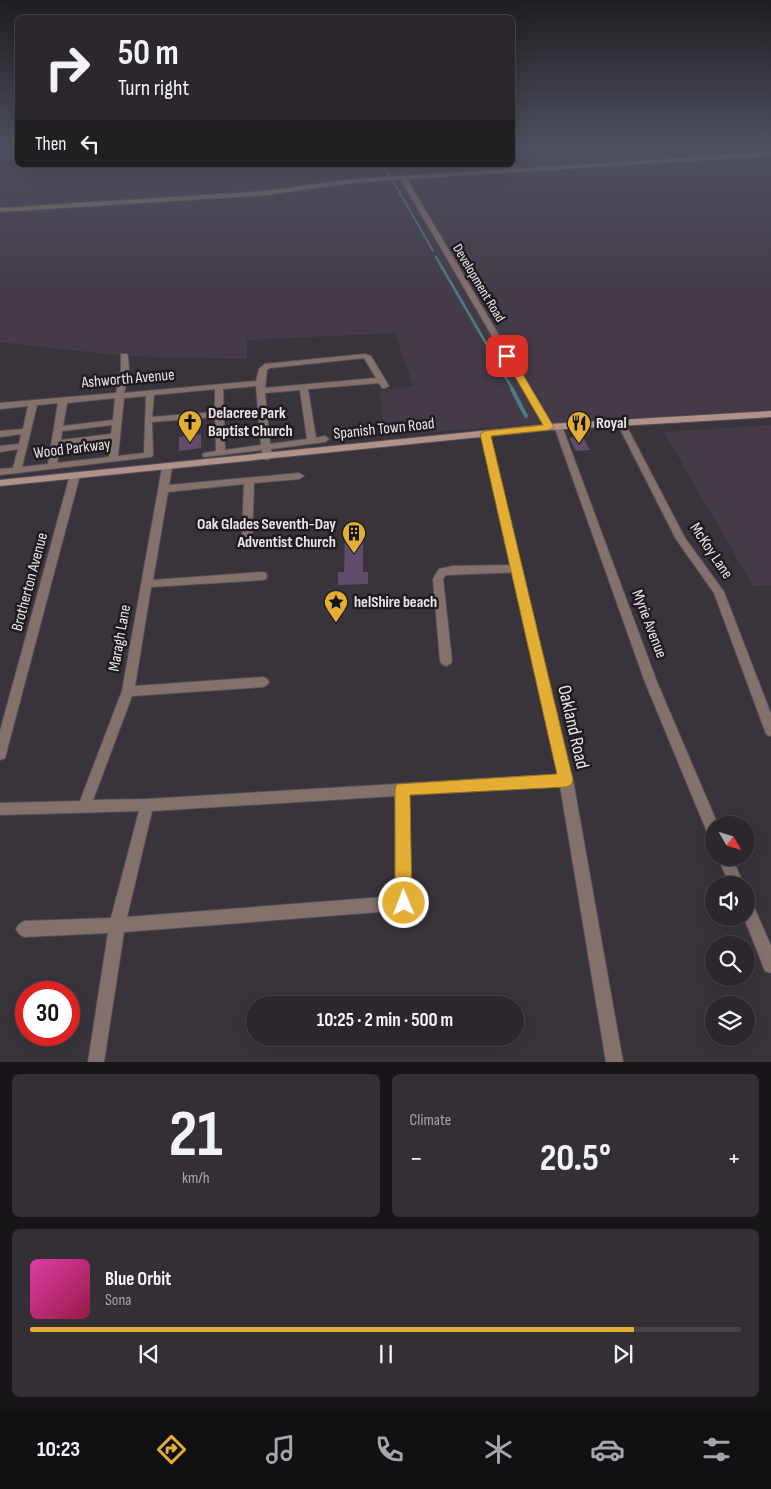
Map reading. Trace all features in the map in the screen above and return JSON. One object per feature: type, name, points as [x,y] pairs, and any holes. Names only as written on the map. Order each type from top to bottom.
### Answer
[{"type":"main road","name":"Spanish Town Road","points":[[0,483],[167,468],[266,452],[554,427],[771,414]]},
{"type":"street","points":[[0,210],[226,196]]},
{"type":"street","name":"Development Road","points":[[414,196],[554,427]]},
{"type":"street","points":[[113,459],[120,394],[125,370],[124,356]]},
{"type":"street","name":"Ashworth Avenue","points":[[0,406],[219,386],[261,387],[304,387],[382,383],[368,358],[360,356],[274,364],[263,369],[261,387]]},
{"type":"street","points":[[219,386],[221,453]]},
{"type":"street","points":[[261,387],[266,452]]},
{"type":"street","points":[[304,387],[312,441]]},
{"type":"street","points":[[150,392],[148,420],[219,414]]},
{"type":"street","points":[[52,466],[63,400]]},
{"type":"street","points":[[17,470],[33,404]]},
{"type":"street","name":"Wood Parkway","points":[[0,472],[148,455],[148,420]]},
{"type":"street","points":[[58,428],[117,422]]},
{"type":"street","name":"McKoy Lane","points":[[621,422],[681,539],[719,592],[771,731]]},
{"type":"street","name":"Myrie Avenue","points":[[554,427],[693,786],[707,816]]},
{"type":"street","points":[[0,434],[27,432]]},
{"type":"street","name":"Oakland Road","points":[[485,434],[566,780],[615,1062]]},
{"type":"street","points":[[56,443],[115,436]]},
{"type":"street","points":[[207,455],[266,452],[325,439]]},
{"type":"street","points":[[0,449],[22,446]]},
{"type":"street","name":"Maragh Lane","points":[[84,807],[128,691],[167,468]]},
{"type":"street","name":"Brotherton Avenue","points":[[0,754],[75,475]]},
{"type":"street","points":[[163,489],[299,476]]},
{"type":"street","points":[[247,537],[249,480]]},
{"type":"street","points":[[446,661],[438,578],[443,572],[453,570],[517,569]]},
{"type":"street","points":[[146,584],[262,576]]},
{"type":"street","points":[[128,691],[263,682]]},
{"type":"street","points":[[0,809],[146,805],[566,780]]},
{"type":"street","points":[[24,929],[117,925],[404,903],[402,789]]},
{"type":"street","points":[[96,1062],[117,925],[146,805]]},
{"type":"street","points":[[755,926],[771,965]]},
{"type":"shaded area","points":[[0,196],[771,196],[771,410],[554,422],[384,436],[380,391],[413,386],[395,333],[247,340],[247,359],[124,356],[0,342]]},
{"type":"shaded area","points":[[771,425],[771,585],[753,586],[664,432]]},
{"type":"building","name":"Delacree Park Baptist Church","points":[[201,434],[201,448],[179,451],[179,437]]},
{"type":"building","name":"Royal","points":[[582,436],[590,450],[576,451],[569,438]]},
{"type":"building","name":"Oak Glades Seventh-Day Adventist Church","points":[[345,536],[363,536],[363,572],[368,572],[368,584],[338,585],[338,572],[344,572]]},
{"type":"waterway","points":[[401,196],[433,251]]},
{"type":"waterway","points":[[436,257],[513,390]]},
{"type":"waterway","points":[[512,389],[526,416]]},
{"type":"place","name":"Delacree Park Baptist Church","points":[[190,443]]},
{"type":"place","name":"Royal","points":[[579,444]]},
{"type":"place","name":"Oak Glades Seventh-Day Adventist Church","points":[[354,554]]},
{"type":"place","name":"helShire beach","points":[[336,623]]},
{"type":"route","points":[[404,903],[402,789],[566,780],[485,434],[549,427],[507,356]]}]
